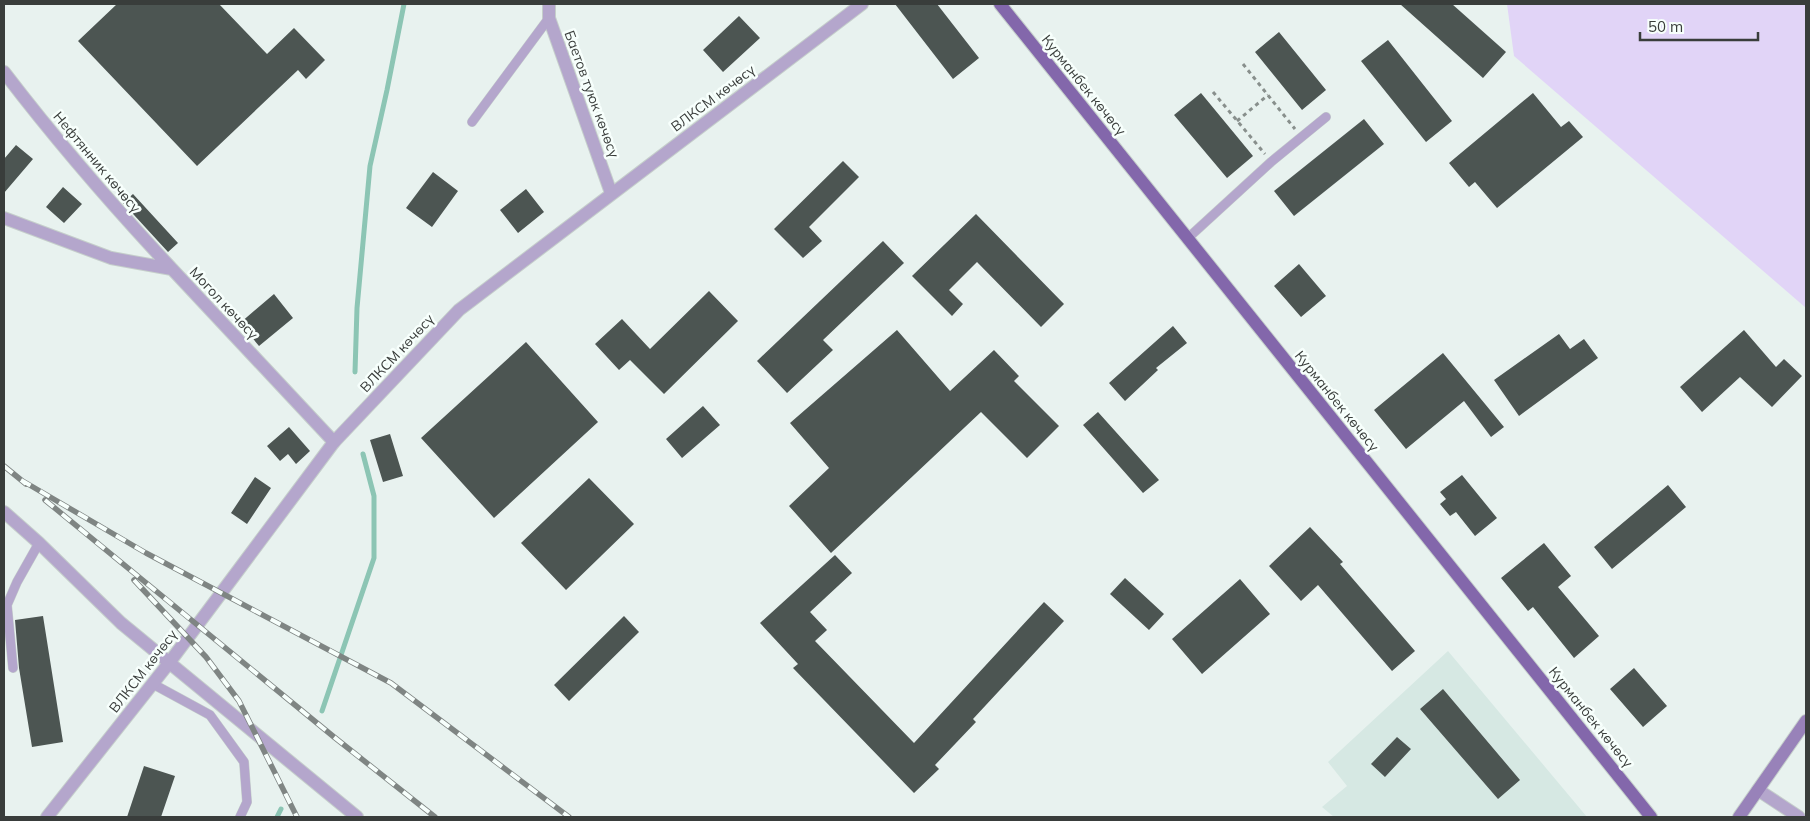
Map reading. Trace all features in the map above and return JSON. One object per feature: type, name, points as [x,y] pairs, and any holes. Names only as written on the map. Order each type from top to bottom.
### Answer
[{"type":"main road","name":"Курманбек көчөсү","points":[[1000,4],[1651,817]]},
{"type":"main road","points":[[1739,817],[1806,721]]},
{"type":"street","name":"Баетов туюк көчөсү","points":[[549,4],[549,18],[611,193]]},
{"type":"street","name":"ВЛКСМ көчөсү","points":[[47,817],[153,684],[334,442],[459,310],[862,4]]},
{"type":"street","name":"Нефтянник көчөсү","points":[[4,72],[32,109],[137,232],[172,269]]},
{"type":"street","name":"Могол көчөсү","points":[[4,218],[112,258],[172,269],[334,442]]},
{"type":"street","points":[[4,512],[39,543],[120,623],[357,817]]},
{"type":"street","points":[[1758,790],[1798,817]]},
{"type":"lane","points":[[472,122],[549,18]]},
{"type":"lane","points":[[1188,238],[1272,162],[1326,117]]},
{"type":"lane","points":[[13,668],[7,605],[17,582],[39,543]]},
{"type":"lane","points":[[153,684],[210,715],[244,762],[246,802],[240,817]]},
{"type":"path","points":[[1243,64],[1302,137]]},
{"type":"path","points":[[1213,92],[1272,162]]},
{"type":"path","points":[[1238,121],[1268,95]]},
{"type":"shaded area","points":[[1507,4],[1806,4],[1806,308],[1514,56]]},
{"type":"shaded area","points":[[1448,651],[1587,817],[1334,817],[1322,807],[1347,786],[1328,762]]},
{"type":"building","points":[[117,4],[219,4],[267,54],[294,28],[325,60],[306,79],[298,70],[197,166],[78,41]]},
{"type":"building","points":[[895,4],[937,4],[979,58],[953,79]]},
{"type":"building","points":[[1400,4],[1452,4],[1506,52],[1483,78]]},
{"type":"building","points":[[739,16],[760,38],[723,72],[703,50]]},
{"type":"building","points":[[1279,32],[1326,90],[1302,110],[1255,52]]},
{"type":"building","points":[[1388,40],[1452,121],[1426,142],[1361,61]]},
{"type":"building","points":[[1201,93],[1253,156],[1227,178],[1174,115]]},
{"type":"building","points":[[1533,93],[1561,127],[1569,121],[1583,137],[1497,208],[1475,182],[1469,187],[1449,163]]},
{"type":"building","points":[[1364,119],[1384,144],[1294,216],[1274,191]]},
{"type":"building","points":[[16,145],[33,159],[4,193],[4,159]]},
{"type":"building","points":[[843,161],[859,177],[809,227],[822,241],[803,258],[774,229]]},
{"type":"building","points":[[433,172],[458,191],[432,227],[406,208]]},
{"type":"building","points":[[63,187],[82,204],[64,223],[46,207]]},
{"type":"building","points":[[526,189],[544,212],[518,233],[500,210]]},
{"type":"building","points":[[133,194],[178,243],[168,252],[123,203]]},
{"type":"building","points":[[976,214],[1064,304],[1041,327],[977,262],[949,290],[963,304],[952,316],[912,276]]},
{"type":"building","points":[[883,241],[904,263],[823,340],[833,350],[787,393],[757,361]]},
{"type":"building","points":[[1299,264],[1326,296],[1301,317],[1274,286]]},
{"type":"building","points":[[709,291],[738,321],[664,394],[630,360],[619,370],[595,344],[622,319],[650,349]]},
{"type":"building","points":[[274,294],[293,318],[259,346],[240,323]]},
{"type":"building","points":[[1173,326],[1187,343],[1156,368],[1158,370],[1125,401],[1109,383]]},
{"type":"building","points":[[897,330],[950,391],[994,350],[1019,376],[1014,381],[1059,426],[1027,458],[981,412],[831,553],[789,506],[829,468],[790,423]]},
{"type":"building","points":[[1744,330],[1776,367],[1784,359],[1802,376],[1772,407],[1740,377],[1702,412],[1680,387]]},
{"type":"building","points":[[1559,334],[1570,349],[1584,339],[1598,358],[1519,416],[1494,380]]},
{"type":"building","points":[[526,342],[598,422],[494,518],[421,438]]},
{"type":"building","points":[[1443,353],[1504,427],[1491,437],[1464,401],[1406,449],[1374,410]]},
{"type":"building","points":[[703,406],[720,425],[682,458],[666,439]]},
{"type":"building","points":[[1098,412],[1159,480],[1143,493],[1083,425]]},
{"type":"building","points":[[289,427],[310,451],[296,464],[288,454],[280,461],[267,446]]},
{"type":"building","points":[[390,434],[403,476],[383,482],[370,440]]},
{"type":"building","points":[[1462,475],[1497,518],[1475,536],[1456,512],[1450,516],[1440,504],[1446,499],[1440,492]]},
{"type":"building","points":[[255,477],[271,488],[247,524],[231,513]]},
{"type":"building","points":[[589,478],[634,524],[566,590],[521,543]]},
{"type":"building","points":[[1668,485],[1686,507],[1612,569],[1594,547]]},
{"type":"building","points":[[1310,527],[1343,562],[1340,564],[1415,651],[1392,671],[1318,585],[1301,601],[1269,566]]},
{"type":"building","points":[[1544,543],[1571,576],[1558,587],[1599,636],[1574,658],[1533,607],[1528,611],[1501,578]]},
{"type":"building","points":[[835,555],[852,573],[810,612],[827,630],[815,641],[914,743],[1044,602],[1064,621],[973,719],[976,722],[935,765],[939,769],[914,793],[793,668],[798,664],[760,623]]},
{"type":"building","points":[[1125,578],[1164,614],[1149,630],[1110,594]]},
{"type":"building","points":[[1240,579],[1270,614],[1202,674],[1172,639]]},
{"type":"building","points":[[43,616],[63,742],[32,747],[19,668],[15,620]]},
{"type":"building","points":[[624,616],[639,632],[569,701],[554,685]]},
{"type":"building","points":[[1634,668],[1667,706],[1643,727],[1610,689]]},
{"type":"building","points":[[1443,689],[1520,780],[1498,799],[1420,709]]},
{"type":"building","points":[[1397,737],[1411,749],[1385,777],[1371,764]]},
{"type":"building","points":[[144,766],[175,776],[161,817],[127,817]]},
{"type":"waterway","points":[[355,372],[357,308],[370,166],[404,4]]},
{"type":"waterway","points":[[322,711],[374,558],[374,496],[363,454]]},
{"type":"waterway","points":[[277,817],[281,809]]},
{"type":"railway","points":[[4,466],[26,484]]},
{"type":"railway","points":[[21,480],[146,553],[391,683],[569,817]]},
{"type":"railway","points":[[45,500],[334,737],[435,817]]},
{"type":"railway","points":[[134,580],[206,657],[239,701],[297,817]]}]
